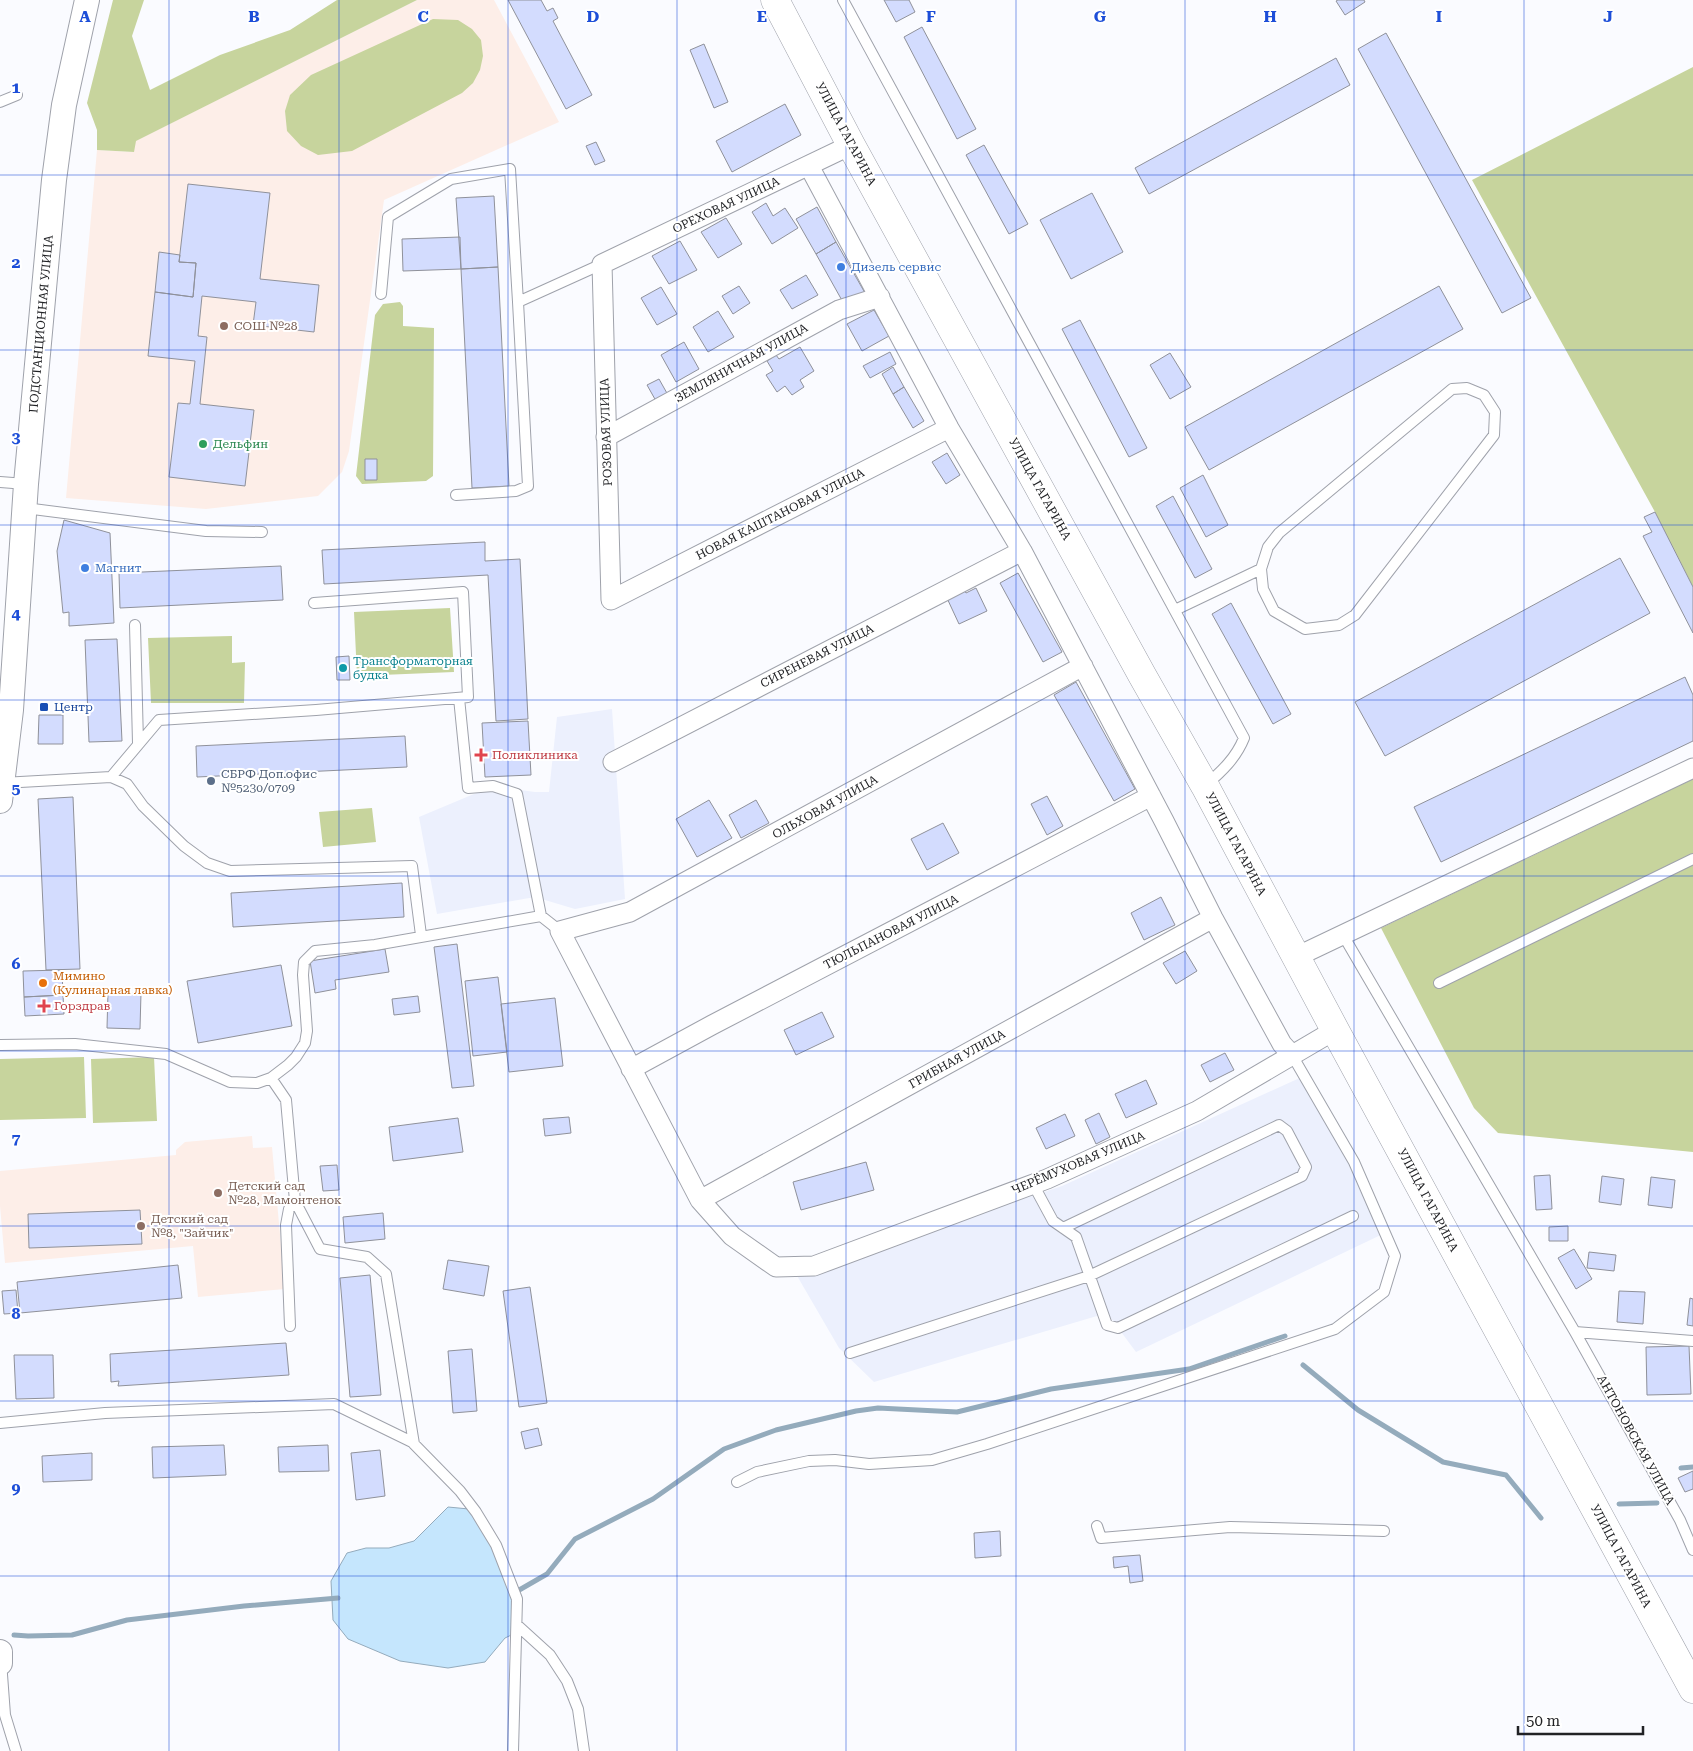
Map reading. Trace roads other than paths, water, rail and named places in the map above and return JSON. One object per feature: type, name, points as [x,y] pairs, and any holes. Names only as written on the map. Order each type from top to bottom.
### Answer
[{"type":"main road","name":"УЛИЦА ГАГАРИНА","points":[[775,0],[851,145],[1205,786],[1335,1030],[1693,1689]]},
{"type":"street","name":"ПОДСТАНЦИОННАЯ УЛИЦА","points":[[1,792],[5,709],[54,180],[64,104],[87,0]]},
{"type":"street","name":"ОРЕХОВАЯ УЛИЦА","points":[[602,264],[851,145]]},
{"type":"street","points":[[809,166],[950,428],[1022,551],[1213,918],[1282,1044],[1292,1055]]},
{"type":"street","name":"РОЗОВАЯ УЛИЦА","points":[[602,264],[611,600]]},
{"type":"street","name":"ЗЕМЛЯНИЧНАЯ УЛИЦА","points":[[606,437],[839,310],[880,297]]},
{"type":"street","name":"НОВАЯ КАШТАНОВАЯ УЛИЦА","points":[[611,600],[950,428]]},
{"type":"street","name":"СИРЕНЕВАЯ УЛИЦА","points":[[613,762],[1022,551]]},
{"type":"street","name":"ОЛЬХОВАЯ УЛИЦА","points":[[560,931],[630,912],[1083,666]]},
{"type":"street","points":[[1296,957],[1693,768]]},
{"type":"street","name":"ТЮЛЬПАНОВАЯ УЛИЦА","points":[[631,1069],[721,1020],[1151,796]]},
{"type":"street","name":"ГРИБНАЯ УЛИЦА","points":[[700,1200],[1213,918]]},
{"type":"street","points":[[560,931],[700,1200]]},
{"type":"street","name":"ЧЕРЁМУХОВАЯ УЛИЦА","points":[[700,1200],[732,1236],[776,1267],[814,1266],[1047,1179],[1198,1111],[1335,1030]]},
{"type":"lane","points":[[843,0],[1244,738],[1239,751],[1224,769],[1205,786]]},
{"type":"lane","points":[[0,102],[17,95]]},
{"type":"lane","points":[[382,294],[388,217],[451,179],[510,169],[528,486],[516,491],[456,495]]},
{"type":"lane","points":[[518,302],[602,264]]},
{"type":"lane","points":[[1175,610],[1261,569],[1268,547],[1279,533],[1452,389],[1467,388],[1484,395],[1495,412],[1494,435],[1355,615],[1339,626],[1305,629],[1274,611],[1263,589],[1261,569]]},
{"type":"lane","points":[[0,482],[26,484]]},
{"type":"lane","points":[[24,508],[206,531],[262,532]]},
{"type":"lane","points":[[314,603],[463,592],[468,697]]},
{"type":"lane","points":[[135,625],[138,743]]},
{"type":"lane","points":[[111,777],[158,720],[316,710],[468,697]]},
{"type":"lane","points":[[468,697],[459,698],[468,788],[493,786],[517,794],[541,916],[560,931]]},
{"type":"lane","points":[[1,792],[111,777],[127,784],[143,806],[192,852],[206,863],[230,871],[412,866],[421,935]]},
{"type":"lane","points":[[1440,983],[1693,859]]},
{"type":"lane","points":[[0,1045],[75,1044],[166,1054],[230,1082],[257,1083],[271,1078],[296,1057],[304,1043],[307,1031],[303,975],[304,962],[315,951],[375,944],[541,916]]},
{"type":"lane","name":"АНТОНОВСКАЯ УЛИЦА","points":[[1343,934],[1575,1332],[1680,1520],[1693,1550]]},
{"type":"lane","points":[[737,1482],[757,1472],[809,1461],[835,1460],[869,1464],[932,1460],[996,1441],[1335,1329],[1384,1292],[1395,1256],[1354,1162],[1292,1055]]},
{"type":"lane","points":[[271,1078],[286,1100],[295,1201],[320,1249],[368,1256],[386,1274],[414,1444]]},
{"type":"lane","points":[[850,1353],[1090,1276],[1302,1176],[1306,1167],[1287,1132],[1279,1125],[1063,1228]]},
{"type":"lane","points":[[1033,1184],[1054,1221],[1076,1238],[1107,1325],[1118,1328],[1353,1216]]},
{"type":"lane","points":[[290,1326],[286,1225],[289,1209],[295,1201]]},
{"type":"lane","points":[[1575,1332],[1693,1341]]},
{"type":"lane","points":[[0,1423],[105,1413],[334,1404],[414,1444],[460,1491],[476,1512],[496,1544],[517,1599],[513,1751]]},
{"type":"lane","points":[[1097,1526],[1101,1538],[1230,1526],[1384,1531]]},
{"type":"lane","points":[[517,1625],[550,1655],[567,1681],[578,1709],[584,1751]]},
{"type":"lane","points":[[0,1658],[5,1715],[16,1751]]},
{"type":"water","points":[[448,1507],[469,1509],[498,1557],[524,1629],[505,1638],[485,1662],[448,1668],[400,1661],[348,1639],[333,1620],[331,1581],[347,1553],[366,1548],[389,1548],[414,1541]]},
{"type":"waterway","points":[[514,1593],[547,1574],[575,1539],[653,1499],[724,1449],[776,1430],[856,1411],[878,1408],[957,1412],[1051,1389],[1189,1369],[1285,1336]]},
{"type":"waterway","points":[[1303,1365],[1358,1410],[1443,1462],[1506,1475],[1541,1518]]},
{"type":"waterway","points":[[1681,1468],[1693,1467]]},
{"type":"waterway","points":[[1619,1504],[1657,1503]]},
{"type":"waterway","points":[[14,1635],[72,1635],[127,1620],[244,1606],[338,1598]]},
{"type":"place","name":"Дизель сервис","points":[[841,267]]},
{"type":"place","name":"СОШ №28","points":[[224,326]]},
{"type":"place","name":"Дельфин","points":[[203,444]]},
{"type":"place","name":"Магнит","points":[[85,568]]},
{"type":"place","name":"Трансформаторная будка","points":[[343,668]]},
{"type":"place","name":"Центр","points":[[44,707]]},
{"type":"place","name":"Поликлиника","points":[[481,755]]},
{"type":"place","name":"СБРФ Доп.офис №5230/0709","points":[[211,781]]},
{"type":"place","name":"Мимино (Кулинарная лавка)","points":[[43,983]]},
{"type":"place","name":"Горздрав","points":[[44,1006]]},
{"type":"place","name":"Детский сад №28, Мамонтенок","points":[[218,1193]]},
{"type":"place","name":"Детский сад №8, \"Зайчик\"","points":[[141,1226]]}]
